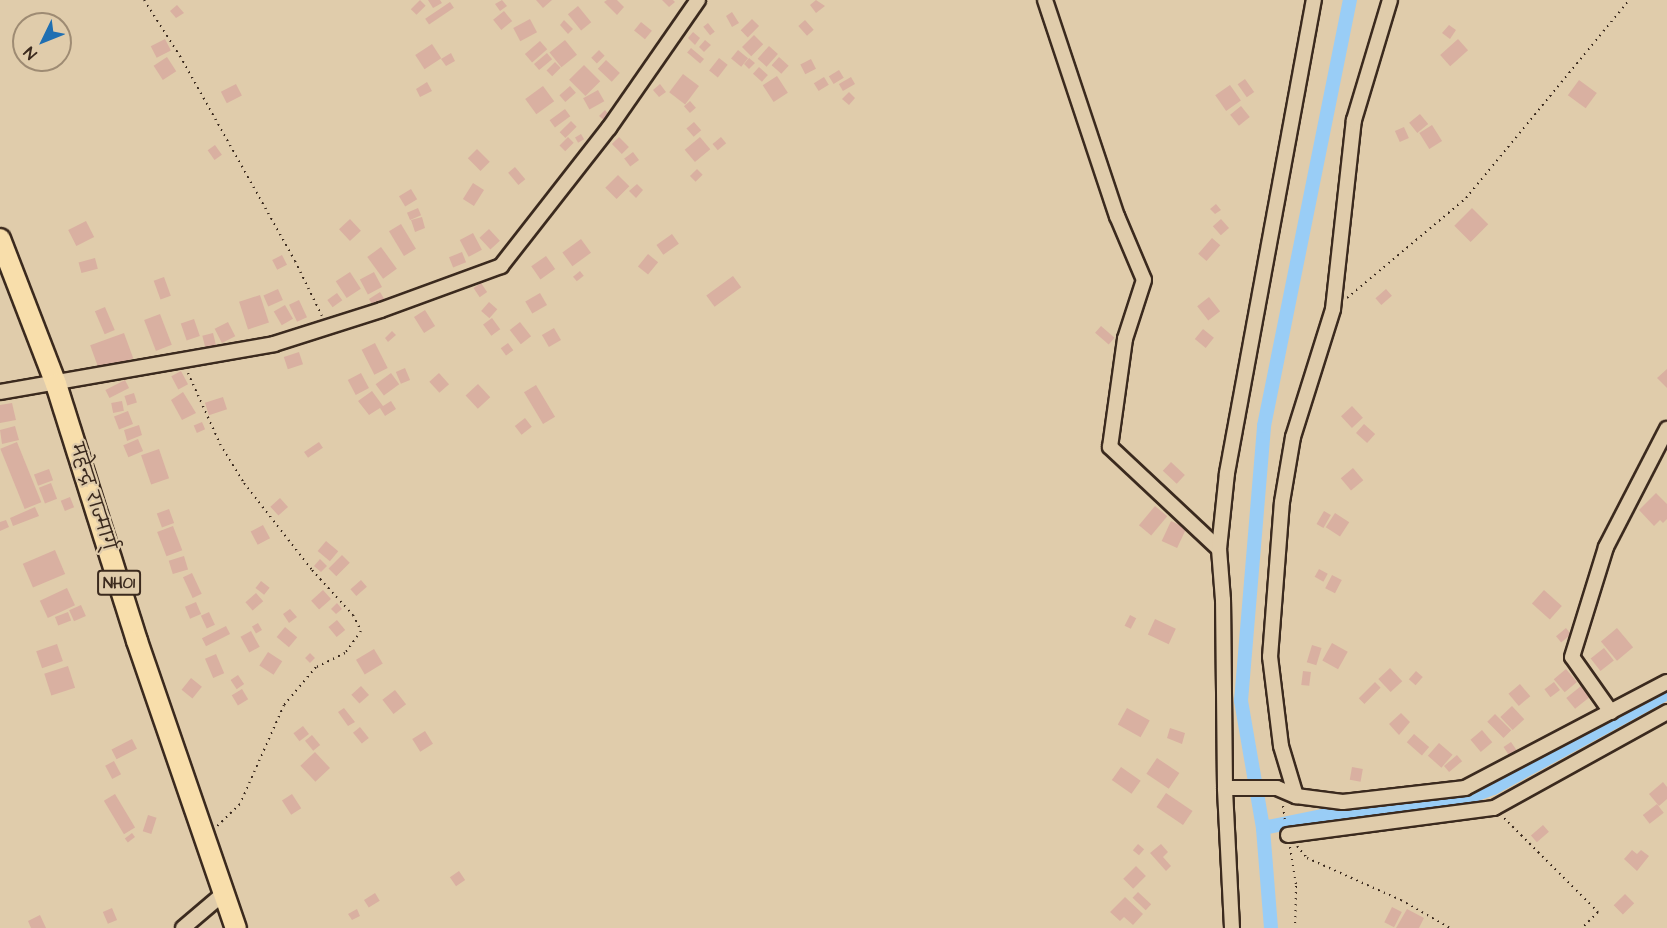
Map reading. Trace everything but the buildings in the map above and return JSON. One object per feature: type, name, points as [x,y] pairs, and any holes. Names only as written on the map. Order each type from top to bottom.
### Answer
[{"type":"highway","name":"महेन्द्र राज्मार्ग्","points":[[0,238],[56,384],[137,641],[236,928]]},
{"type":"street","points":[[0,392],[274,345],[501,266],[609,128],[698,0]]},
{"type":"street","points":[[1045,0],[1117,216],[1144,280],[1125,339],[1110,447],[1220,549]]},
{"type":"street","points":[[1232,928],[1225,788],[1223,600],[1220,549],[1227,473],[1314,0]]},
{"type":"street","points":[[1296,796],[1281,746],[1270,657],[1273,590],[1282,502],[1293,437],[1333,309],[1354,120],[1390,0]]},
{"type":"street","points":[[1611,712],[1572,657],[1606,546],[1667,429]]},
{"type":"street","points":[[1225,788],[1271,788],[1296,796],[1343,802],[1465,788],[1667,682]]},
{"type":"street","points":[[1287,832],[1494,808],[1667,712]]},
{"type":"street","points":[[183,928],[224,894]]},
{"type":"path","points":[[144,0],[180,56],[295,261],[328,327]]},
{"type":"path","points":[[1333,309],[1466,198],[1629,0]]},
{"type":"path","points":[[183,361],[215,434],[244,483],[312,570],[353,615],[361,632],[345,653],[316,667],[284,705],[240,804],[204,838]]},
{"type":"path","points":[[1283,807],[1296,886],[1296,928]]},
{"type":"path","points":[[1494,808],[1598,912],[1582,928]]},
{"type":"path","points":[[1287,832],[1307,858],[1401,900],[1450,928]]},
{"type":"waterway","points":[[1271,928],[1263,828],[1241,701],[1264,426],[1350,0]]},
{"type":"waterway","points":[[1263,828],[1332,814],[1421,806],[1464,799],[1493,788],[1667,693]]}]
